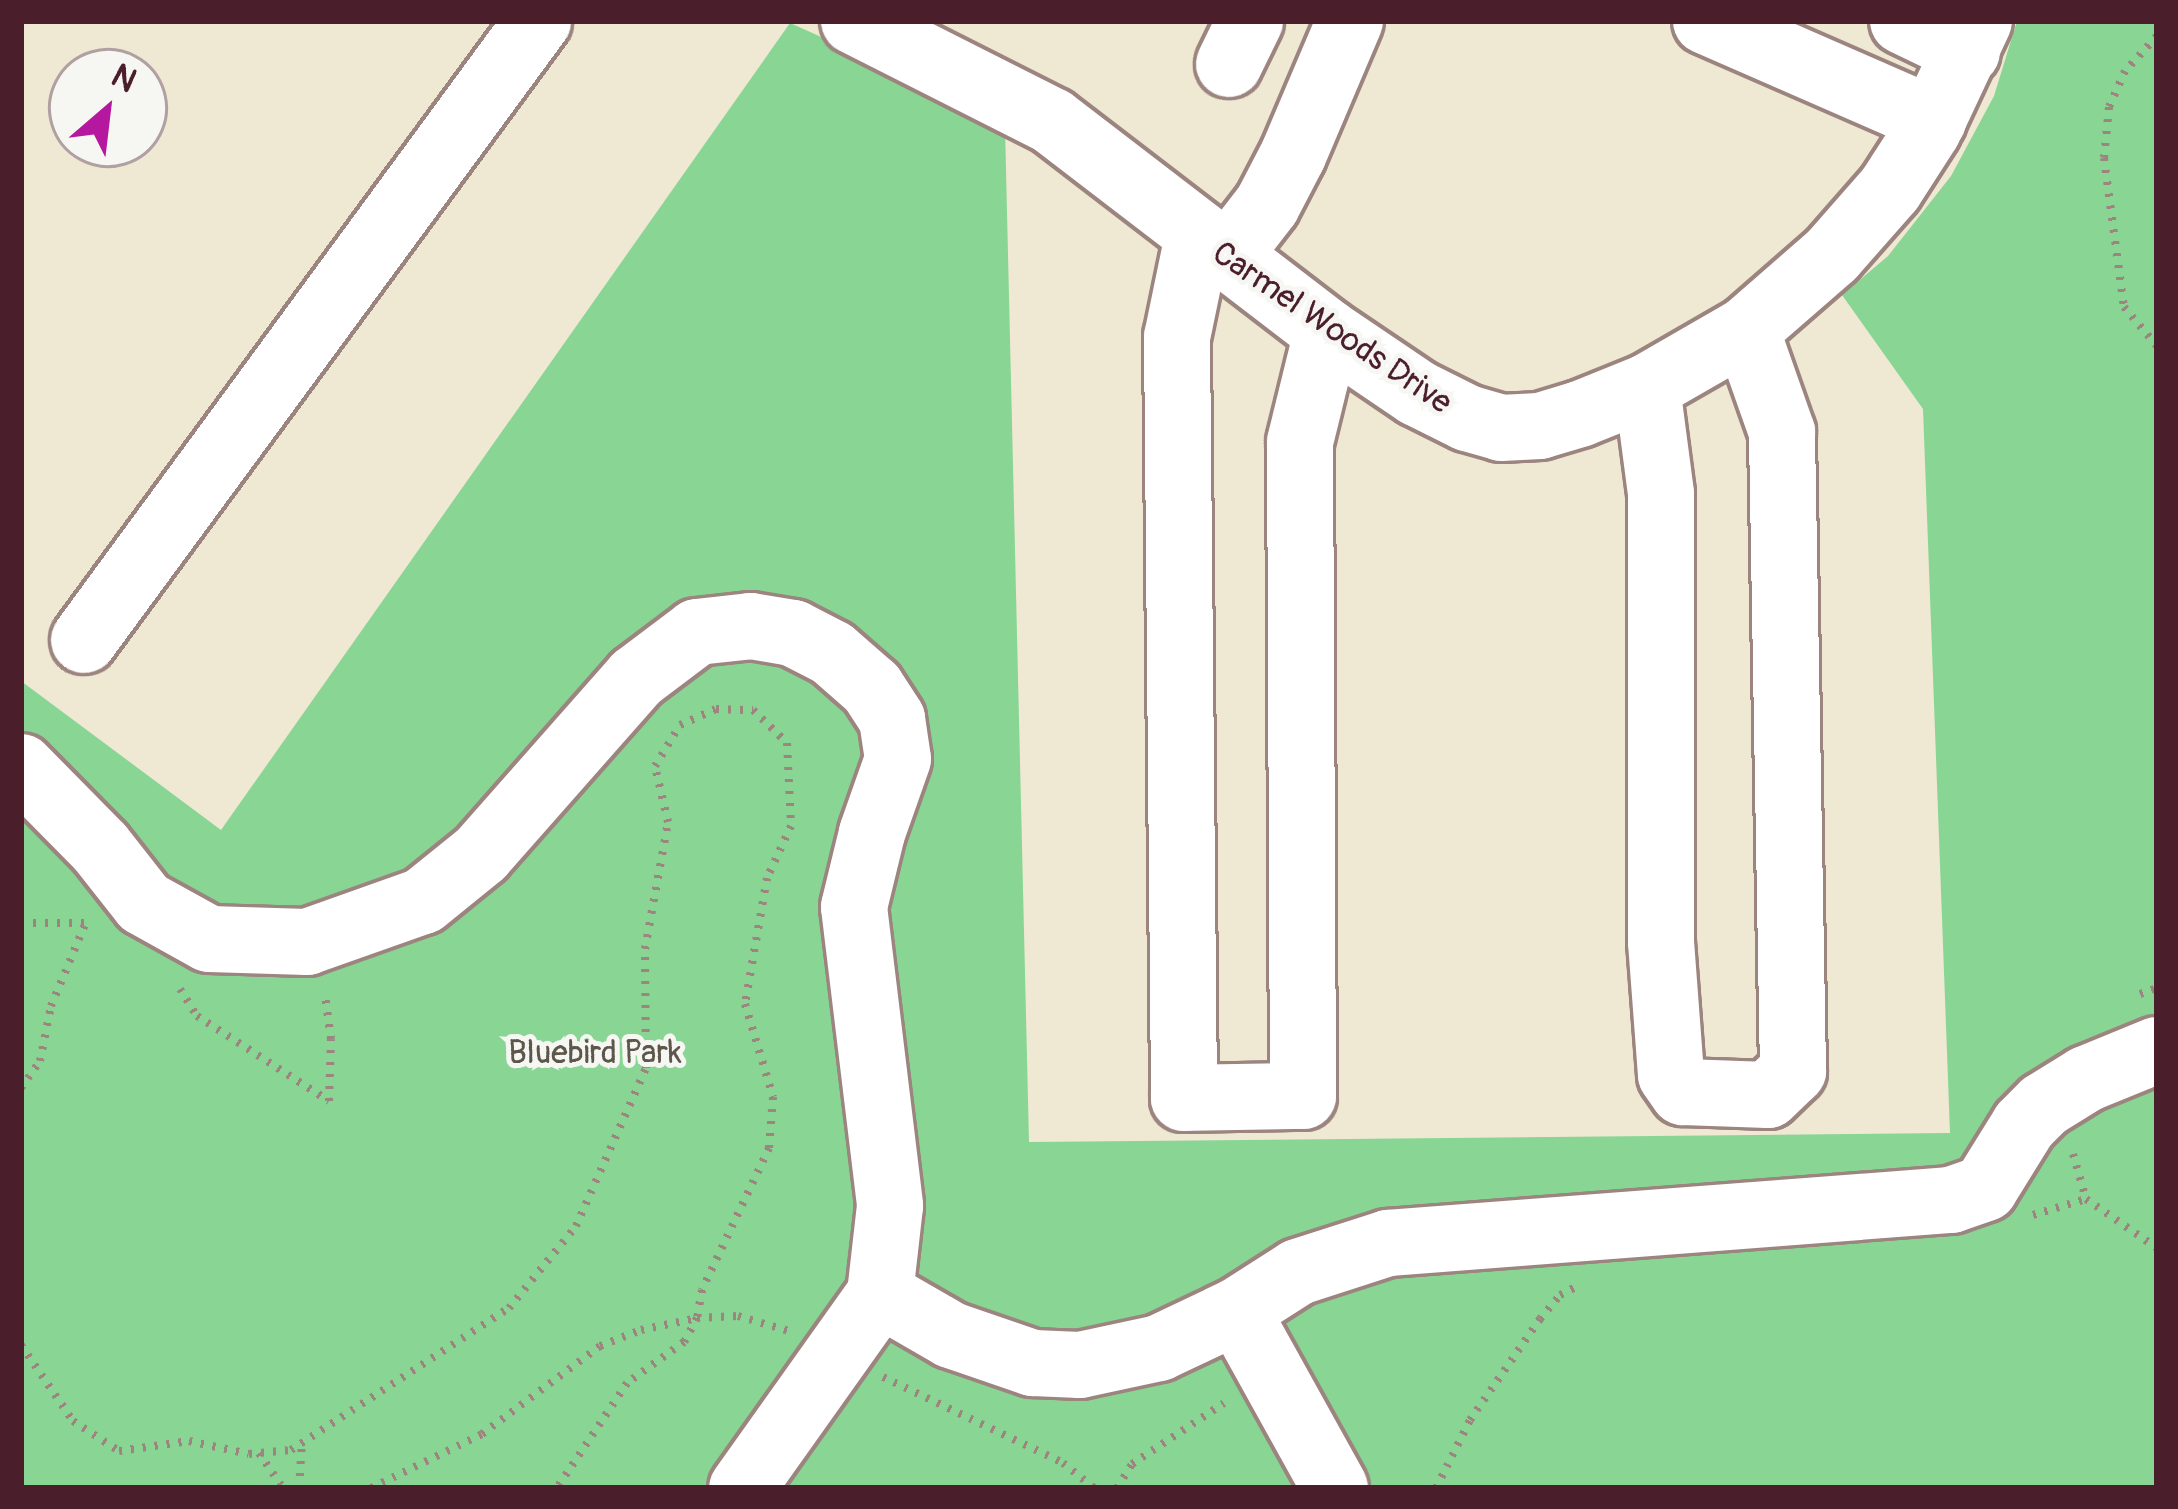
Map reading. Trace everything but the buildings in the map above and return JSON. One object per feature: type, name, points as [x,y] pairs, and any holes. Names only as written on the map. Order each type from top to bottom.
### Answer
[{"type":"street","points":[[84,640],[538,21]]},
{"type":"street","name":"Carmel Woods Drive","points":[[854,21],[1052,121],[1327,332],[1418,393],[1467,418],[1501,428],[1540,426],[1647,387],[1746,330],[1832,255],[1890,189],[1934,120],[1973,36]]},
{"type":"street","points":[[1327,332],[1300,442],[1303,1096],[1184,1098],[1177,337],[1212,247],[1267,206],[1350,21]]},
{"type":"street","points":[[1706,21],[1934,120]]},
{"type":"street","points":[[1904,21],[1973,36]]},
{"type":"street","points":[[1647,387],[1660,494],[1661,942],[1670,1075],[1683,1092],[1768,1095],[1793,1071],[1782,432],[1746,330]]},
{"type":"street","points":[[21,767],[100,847],[144,903],[209,939],[307,942],[423,901],[452,878],[530,802],[636,678],[697,632],[751,626],[793,633],[832,653],[872,688],[892,719],[898,759],[872,833],[854,908],[890,1206],[880,1294],[742,1488]]},
{"type":"street","points":[[880,1294],[951,1335],[1033,1363],[1081,1365],[1159,1348],[1237,1311],[1298,1272],[1388,1243],[1952,1200],[1984,1188],[2024,1125],[2044,1105],[2135,1058]]},
{"type":"street","points":[[1237,1311],[1335,1488]]},
{"type":"path","points":[[2157,36],[2125,71],[2109,107],[2104,158],[2124,307],[2157,346]]},
{"type":"path","points":[[21,1345],[73,1421],[118,1451],[189,1441],[258,1452],[291,1450],[509,1308],[577,1226],[646,1068],[645,949],[668,822],[655,766],[680,725],[716,709],[753,710],[787,743],[791,826],[767,878],[745,1004],[773,1097],[769,1148],[702,1290],[697,1318],[684,1342],[627,1383],[556,1488]]},
{"type":"path","points":[[21,922],[86,922],[100,931]]},
{"type":"path","points":[[21,1088],[40,1061],[51,1006],[86,922]]},
{"type":"path","points":[[176,982],[197,1016],[329,1101],[332,1040],[324,989],[307,942]]},
{"type":"path","points":[[2024,1220],[2086,1199],[2157,1248]]},
{"type":"path","points":[[1436,1488],[1470,1420],[1540,1319],[1560,1295],[1587,1280]]},
{"type":"path","points":[[370,1488],[482,1434],[600,1346],[697,1318],[738,1316],[775,1325],[1063,1463],[1094,1488]]},
{"type":"path","points":[[1117,1488],[1132,1464],[1168,1436],[1273,1375]]},
{"type":"path","points":[[299,1488],[302,1443]]},
{"type":"path","points":[[258,1452],[283,1488]]},
{"type":"green space","name":"Bluebird Park","points":[[2017,21],[2157,21],[2157,1488],[21,1488],[21,681],[221,830],[790,23],[911,77],[1005,127],[1029,1142],[1950,1133],[1923,409],[1842,295],[1888,256],[1951,176],[1994,96]]}]
